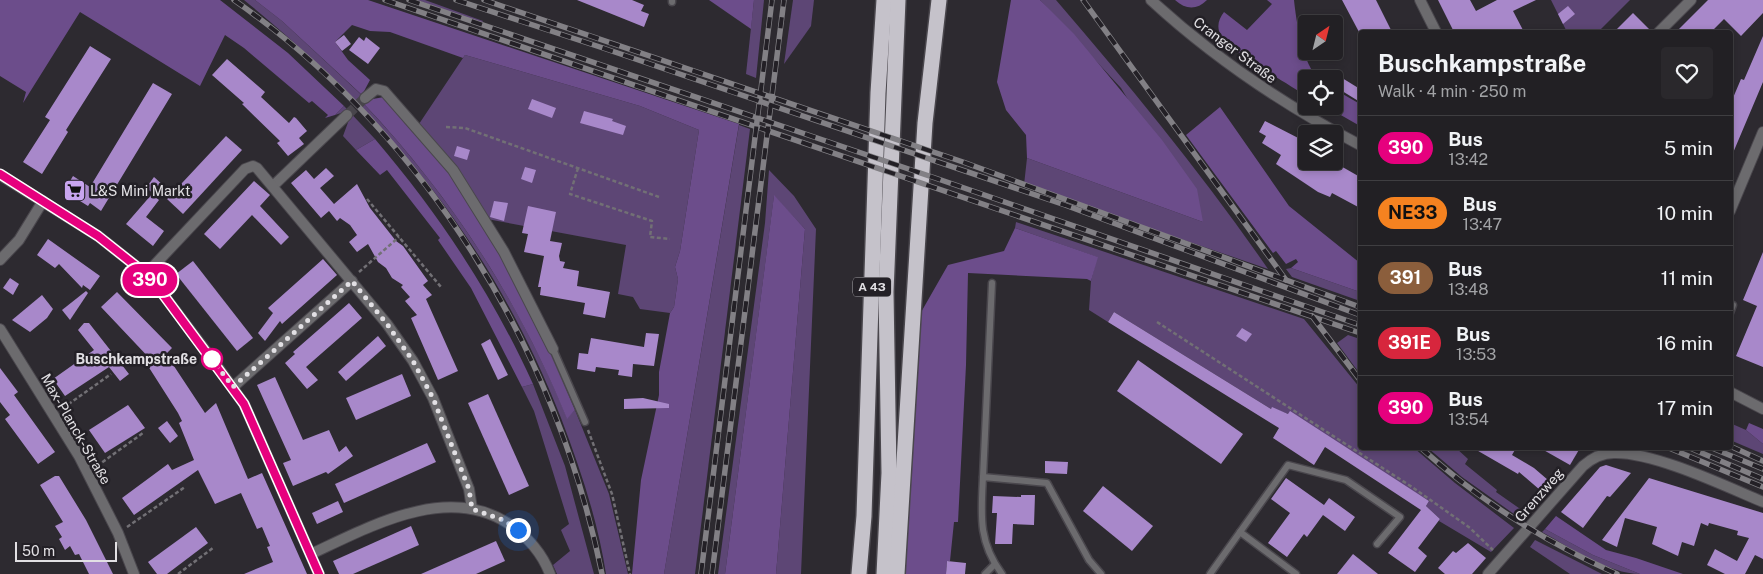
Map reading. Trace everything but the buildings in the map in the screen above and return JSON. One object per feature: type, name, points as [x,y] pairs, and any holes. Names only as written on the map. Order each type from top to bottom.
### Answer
[{"type":"highway","name":"A 43","points":[[859,574],[864,516],[878,93],[884,0]]},
{"type":"highway","name":"A 43","points":[[884,574],[888,497],[886,292],[898,0]]},
{"type":"highway","points":[[896,574],[925,123],[940,3]]},
{"type":"street","name":"Cranger Straße","points":[[1150,0],[1193,37],[1246,77],[1274,96],[1358,144]]},
{"type":"street","points":[[1420,0],[1435,30]]},
{"type":"street","points":[[1661,30],[1691,0]]},
{"type":"street","points":[[365,98],[376,89],[384,91],[454,170],[504,252],[553,349]]},
{"type":"street","points":[[273,186],[347,115]]},
{"type":"street","points":[[1733,204],[1763,132]]},
{"type":"street","points":[[146,274],[245,169],[253,166],[257,168],[387,324],[413,361],[433,398],[469,489],[472,509]]},
{"type":"street","points":[[0,174],[98,236],[146,274],[244,404],[320,574]]},
{"type":"street","points":[[0,260],[19,240],[43,201]]},
{"type":"street","points":[[233,387],[352,281]]},
{"type":"street","name":"Max-Planck-Straße","points":[[0,329],[88,472],[118,533],[134,574]]},
{"type":"street","points":[[1733,394],[1763,409]]},
{"type":"street","name":"Grenzweg","points":[[1488,574],[1583,466],[1590,460],[1606,454],[1635,454],[1658,461],[1763,502]]},
{"type":"street","points":[[311,554],[396,517],[429,510],[472,509],[503,520],[518,530],[540,554],[550,574]]},
{"type":"lane","points":[[992,283],[980,524],[995,564],[1002,574]]},
{"type":"lane","points":[[553,349],[585,422]]},
{"type":"lane","points":[[1210,574],[1288,465],[1346,480],[1400,517],[1377,544]]},
{"type":"lane","points":[[888,497],[904,470]]},
{"type":"lane","points":[[983,477],[1047,483],[1089,560],[1102,574]]},
{"type":"lane","points":[[1240,532],[1296,574]]},
{"type":"lane","points":[[986,574],[995,564]]},
{"type":"path","points":[[446,127],[465,128],[659,198]]},
{"type":"path","points":[[578,168],[570,194],[652,221],[650,237],[670,239]]},
{"type":"path","points":[[367,199],[441,287]]},
{"type":"path","points":[[352,281],[356,275],[399,237]]},
{"type":"path","points":[[1157,322],[1442,508],[1470,528],[1502,558]]},
{"type":"path","points":[[54,414],[111,374]]},
{"type":"path","points":[[585,422],[612,494],[630,574]]},
{"type":"path","points":[[88,472],[143,433]]},
{"type":"path","points":[[118,533],[185,487]]},
{"type":"path","points":[[178,574],[214,548]]},
{"type":"shaded area","points":[[0,0],[220,0],[288,53],[344,106],[335,115],[325,118],[328,115],[312,101],[309,103],[244,48],[225,35],[200,86],[80,12],[23,103],[26,92],[0,76]]},
{"type":"shaded area","points":[[244,0],[255,0],[282,21],[367,100],[364,104],[426,175],[454,213],[505,291],[548,375],[567,418],[575,410],[609,494],[628,574],[606,574],[603,554],[588,495],[561,418],[534,355],[503,295],[469,240],[431,188],[390,138],[345,90]]},
{"type":"shaded area","points":[[255,0],[368,0],[739,124],[664,574],[632,574],[641,480],[659,395],[659,372],[670,313],[674,307],[678,279],[675,267],[680,251],[699,130],[640,106],[465,55],[463,58],[390,32],[370,31],[352,25],[335,42],[348,60],[370,80],[362,95],[282,21]]},
{"type":"shaded area","points":[[417,0],[425,0],[483,21],[482,23]]},
{"type":"shaded area","points":[[709,0],[754,0],[751,29]]},
{"type":"shaded area","points":[[754,0],[764,0],[756,78],[746,74]]},
{"type":"shaded area","points":[[793,0],[814,0],[811,26],[784,64]]},
{"type":"shaded area","points":[[1011,0],[1040,0],[1074,34],[1162,140],[1197,189],[1203,222],[1027,158],[1026,135],[1006,110],[997,82]]},
{"type":"shaded area","points":[[1040,0],[1056,0],[1084,33],[1192,166],[1268,269],[1024,185],[1027,158],[1203,222],[1121,88]]},
{"type":"shaded area","points":[[1175,0],[1207,0],[1199,6],[1191,8],[1183,6]]},
{"type":"shaded area","points":[[1267,0],[1294,0],[1298,24],[1298,60],[1307,60],[1312,70],[1298,70],[1298,91],[1236,51],[1220,34],[1218,24],[1224,12],[1247,30],[1272,4]]},
{"type":"shaded area","points":[[1551,0],[1630,0],[1600,30],[1566,30]]},
{"type":"shaded area","points":[[465,55],[640,106],[699,130],[680,251],[675,267],[678,279],[674,307],[670,313],[640,309],[633,297],[618,294],[626,245],[487,219],[486,213],[455,168],[419,124]]},
{"type":"shaded area","points":[[1343,94],[1358,103],[1358,125],[1341,115],[1343,115]]},
{"type":"shaded area","points":[[384,97],[451,174],[509,267],[538,322],[575,410],[567,419],[527,333],[505,292],[480,252],[426,175],[364,104],[367,100]]},
{"type":"shaded area","points":[[344,106],[375,139],[356,150],[343,136],[350,117],[344,112],[335,115]]},
{"type":"shaded area","points":[[1220,107],[1289,206],[1358,261],[1358,291],[1291,268],[1298,262],[1296,259],[1286,264],[1276,251],[1273,253],[1186,135]]},
{"type":"shaded area","points":[[739,125],[750,129],[695,574],[664,574]]},
{"type":"shaded area","points":[[375,139],[421,196],[463,256],[500,318],[533,384],[522,387],[471,288],[438,240],[440,238],[387,170],[380,175],[356,150]]},
{"type":"shaded area","points":[[769,170],[794,196],[816,229],[801,574],[776,574],[805,229],[774,196],[725,574],[718,574],[765,223]]},
{"type":"shaded area","points":[[774,195],[805,229],[776,574],[725,574]]},
{"type":"shaded area","points":[[1016,222],[1304,319],[1358,386],[1358,450],[1416,450],[1455,483],[1514,528],[1491,552],[1439,521],[1440,519],[1426,506],[1429,501],[1288,414],[1271,409],[1114,312],[1108,322],[1089,310],[1091,281],[1097,257],[1015,228]]},
{"type":"shaded area","points":[[1015,228],[1098,257],[1091,281],[1087,279],[968,273],[966,365],[958,522],[954,522],[950,561],[947,561],[946,574],[901,574],[920,314],[948,265],[1004,251]]},
{"type":"shaded area","points":[[1291,268],[1358,291],[1358,300],[1292,277],[1286,269]]},
{"type":"shaded area","points":[[1348,335],[1358,338],[1358,371],[1337,343]]},
{"type":"shaded area","points":[[533,384],[565,466],[594,574],[557,574],[553,565],[570,551],[561,530],[569,524],[534,411],[522,387]]},
{"type":"shaded area","points":[[1749,423],[1763,429],[1763,444],[1746,430]]},
{"type":"shaded area","points":[[1733,424],[1746,430],[1763,444],[1763,454],[1733,441]]},
{"type":"shaded area","points":[[1430,450],[1458,450],[1468,459],[1465,464],[1497,490],[1496,492],[1526,513],[1521,519],[1462,477]]},
{"type":"shaded area","points":[[1556,516],[1606,550],[1683,574],[1640,574],[1593,555],[1545,529]]},
{"type":"shaded area","points":[[1545,529],[1593,555],[1640,574],[1615,570],[1602,565],[1542,532]]},
{"type":"shaded area","points":[[1535,540],[1602,574],[1570,574],[1530,547]]},
{"type":"tunnel","points":[[347,115],[365,98]]},
{"type":"railway","points":[[234,0],[302,54],[365,114],[422,180],[472,252],[515,328],[552,408],[581,490],[602,574]]},
{"type":"railway","points":[[385,0],[1358,332]]},
{"type":"railway","points":[[409,0],[944,181],[1358,324]]},
{"type":"railway","points":[[456,0],[1065,205],[1358,314]]},
{"type":"railway","points":[[484,0],[963,162],[1358,306]]},
{"type":"railway","points":[[701,574],[772,0]]},
{"type":"railway","points":[[712,574],[784,0]]},
{"type":"railway","points":[[1083,0],[1286,280]]},
{"type":"railway","points":[[1312,316],[1358,377]]},
{"type":"railway","points":[[1733,447],[1763,461]]},
{"type":"railway","points":[[1423,450],[1466,486],[1514,519],[1590,562],[1617,574]]},
{"type":"railway","points":[[1674,450],[1763,487]]},
{"type":"railway","points":[[1695,450],[1763,479]]},
{"type":"railway","points":[[1717,450],[1763,469]]},
{"type":"bus line","name":"390","points":[[0,174],[98,236],[146,274],[162,293],[244,404],[319,574]]},
{"type":"place","name":"L&S Mini Markt","points":[[74,191]]},
{"type":"place","name":"Buschkampstraße","points":[[212,359]]},
{"type":"route","points":[[212,359],[233,387],[352,281],[387,324],[413,361],[433,398],[469,489],[472,509],[503,520],[518,530]]}]
